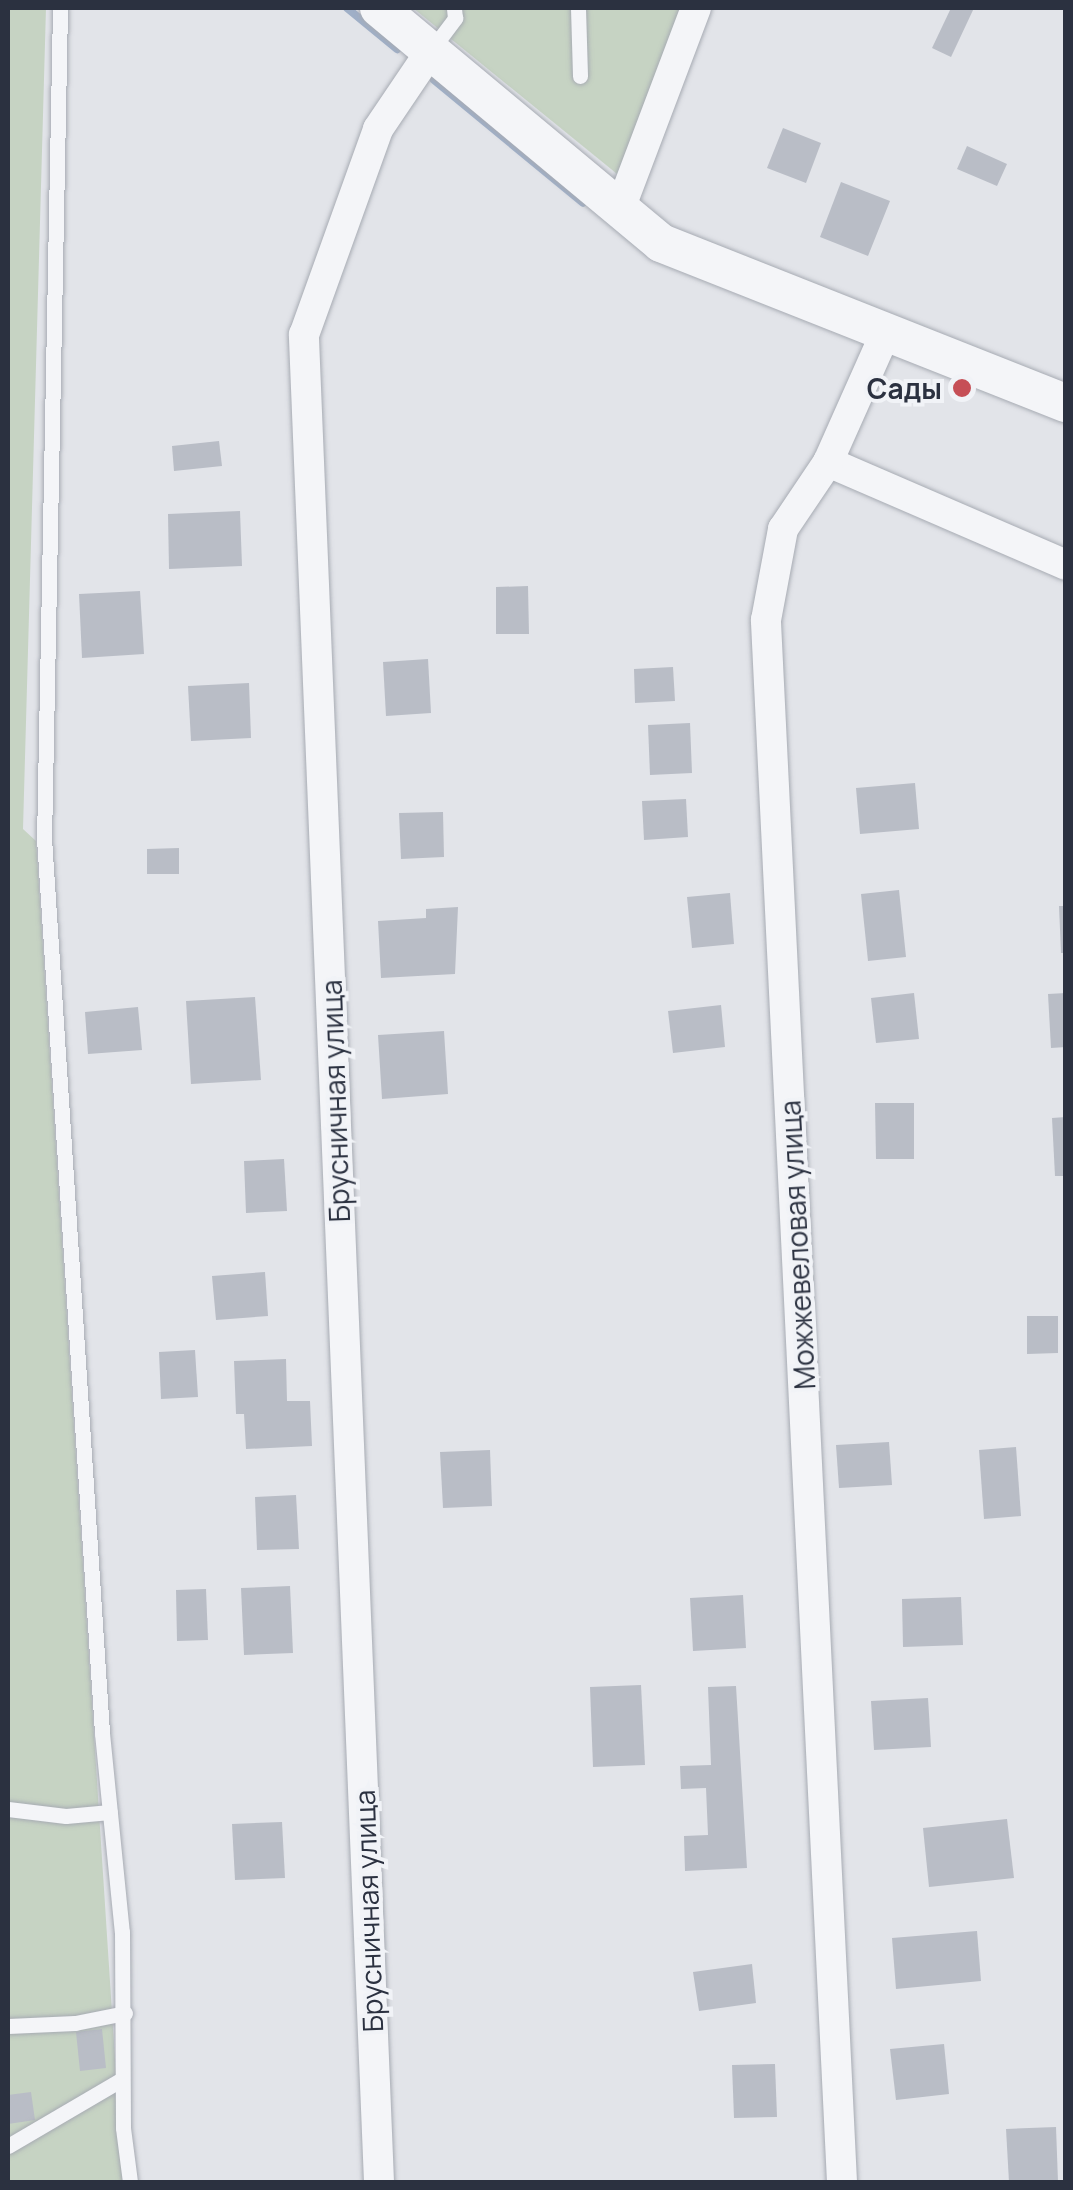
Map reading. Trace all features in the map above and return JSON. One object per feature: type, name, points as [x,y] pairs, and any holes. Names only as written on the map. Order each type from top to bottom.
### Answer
[{"type":"street","points":[[379,8],[661,243],[1066,403]]},
{"type":"street","points":[[620,209],[696,8]]},
{"type":"street","name":"Брусничная улица","points":[[379,2182],[304,335],[378,129],[432,49]]},
{"type":"street","name":"Можжевеловая улица","points":[[842,2182],[766,620],[783,529],[828,462],[884,334]]},
{"type":"street","points":[[828,462],[1066,565]]},
{"type":"lane","points":[[60,8],[44,838],[125,2012],[122,2079],[130,2182]]},
{"type":"lane","points":[[432,49],[454,18],[454,8]]},
{"type":"lane","points":[[578,8],[580,76]]},
{"type":"lane","points":[[8,1809],[66,1816],[110,1812]]},
{"type":"lane","points":[[8,2026],[76,2024],[125,2012]]},
{"type":"lane","points":[[8,2146],[122,2079]]},
{"type":"green space","points":[[8,8],[46,8],[23,829],[36,841],[123,2182],[8,2182]]},
{"type":"green space","points":[[413,8],[687,8],[622,178]]},
{"type":"building","points":[[951,8],[974,8],[951,57],[932,48]]},
{"type":"building","points":[[783,128],[821,143],[806,183],[767,168]]},
{"type":"building","points":[[967,146],[1007,164],[997,186],[957,169]]},
{"type":"building","points":[[841,182],[890,201],[868,256],[820,237]]},
{"type":"building","points":[[219,441],[222,466],[174,471],[172,446]]},
{"type":"building","points":[[240,511],[242,566],[169,569],[168,514]]},
{"type":"building","points":[[528,586],[529,634],[496,634],[496,587]]},
{"type":"building","points":[[140,591],[144,654],[82,658],[79,594]]},
{"type":"building","points":[[428,659],[431,713],[386,716],[383,662]]},
{"type":"building","points":[[673,667],[675,701],[635,703],[634,669]]},
{"type":"building","points":[[249,683],[251,738],[191,741],[188,686]]},
{"type":"building","points":[[690,723],[692,773],[650,775],[648,725]]},
{"type":"building","points":[[915,783],[919,829],[860,834],[856,788]]},
{"type":"building","points":[[686,799],[688,837],[644,840],[642,801]]},
{"type":"building","points":[[443,812],[444,857],[401,859],[399,813]]},
{"type":"building","points":[[179,848],[179,874],[147,874],[147,849]]},
{"type":"building","points":[[899,890],[906,957],[868,961],[861,894]]},
{"type":"building","points":[[730,893],[734,944],[692,948],[687,897]]},
{"type":"building","points":[[1059,906],[1066,906],[1066,953],[1061,953]]},
{"type":"building","points":[[458,907],[455,974],[381,978],[378,921],[426,918],[426,909]]},
{"type":"building","points":[[914,993],[919,1039],[876,1043],[871,998]]},
{"type":"building","points":[[1066,993],[1066,1047],[1051,1048],[1048,994]]},
{"type":"building","points":[[255,997],[261,1080],[191,1084],[186,1001]]},
{"type":"building","points":[[721,1005],[725,1047],[673,1053],[668,1011]]},
{"type":"building","points":[[138,1007],[142,1050],[88,1054],[85,1012]]},
{"type":"building","points":[[444,1031],[448,1094],[382,1099],[378,1035]]},
{"type":"building","points":[[875,1103],[914,1103],[914,1159],[876,1159]]},
{"type":"building","points":[[1066,1117],[1066,1176],[1055,1176],[1052,1118]]},
{"type":"building","points":[[284,1159],[287,1211],[246,1213],[244,1161]]},
{"type":"building","points":[[265,1272],[268,1316],[216,1320],[212,1276]]},
{"type":"building","points":[[1027,1316],[1058,1316],[1058,1353],[1027,1354]]},
{"type":"building","points":[[195,1350],[198,1397],[161,1399],[159,1352]]},
{"type":"building","points":[[286,1359],[287,1401],[310,1401],[312,1446],[246,1449],[244,1414],[236,1414],[234,1361]]},
{"type":"building","points":[[889,1442],[892,1485],[839,1488],[836,1445]]},
{"type":"building","points":[[1016,1447],[1021,1516],[984,1519],[979,1450]]},
{"type":"building","points":[[490,1450],[492,1506],[443,1508],[440,1452]]},
{"type":"building","points":[[296,1495],[299,1549],[257,1550],[255,1497]]},
{"type":"building","points":[[290,1586],[293,1653],[244,1655],[241,1588]]},
{"type":"building","points":[[206,1589],[208,1640],[177,1641],[176,1590]]},
{"type":"building","points":[[743,1595],[746,1648],[693,1651],[690,1598]]},
{"type":"building","points":[[961,1597],[963,1645],[903,1647],[902,1599]]},
{"type":"building","points":[[641,1685],[645,1765],[593,1767],[590,1687]]},
{"type":"building","points":[[736,1686],[747,1868],[685,1871],[684,1836],[708,1835],[706,1788],[681,1789],[680,1766],[711,1765],[708,1687]]},
{"type":"building","points":[[928,1698],[931,1747],[874,1750],[871,1701]]},
{"type":"building","points":[[1007,1819],[1014,1878],[929,1887],[923,1828]]},
{"type":"building","points":[[282,1822],[285,1878],[235,1880],[232,1824]]},
{"type":"building","points":[[977,1931],[981,1981],[896,1989],[892,1938]]},
{"type":"building","points":[[752,1964],[756,2003],[699,2011],[693,1972]]},
{"type":"building","points":[[102,2029],[106,2068],[80,2071],[76,2032]]},
{"type":"building","points":[[944,2044],[949,2094],[896,2100],[890,2049]]},
{"type":"building","points":[[775,2064],[777,2117],[734,2118],[732,2065]]},
{"type":"building","points":[[31,2092],[35,2120],[8,2124],[8,2095]]},
{"type":"building","points":[[1056,2127],[1058,2182],[1009,2182],[1006,2129]]},
{"type":"waterway","points":[[347,8],[397,49]]},
{"type":"waterway","points":[[434,80],[583,203]]},
{"type":"place","name":"Сады","points":[[962,388]]}]
